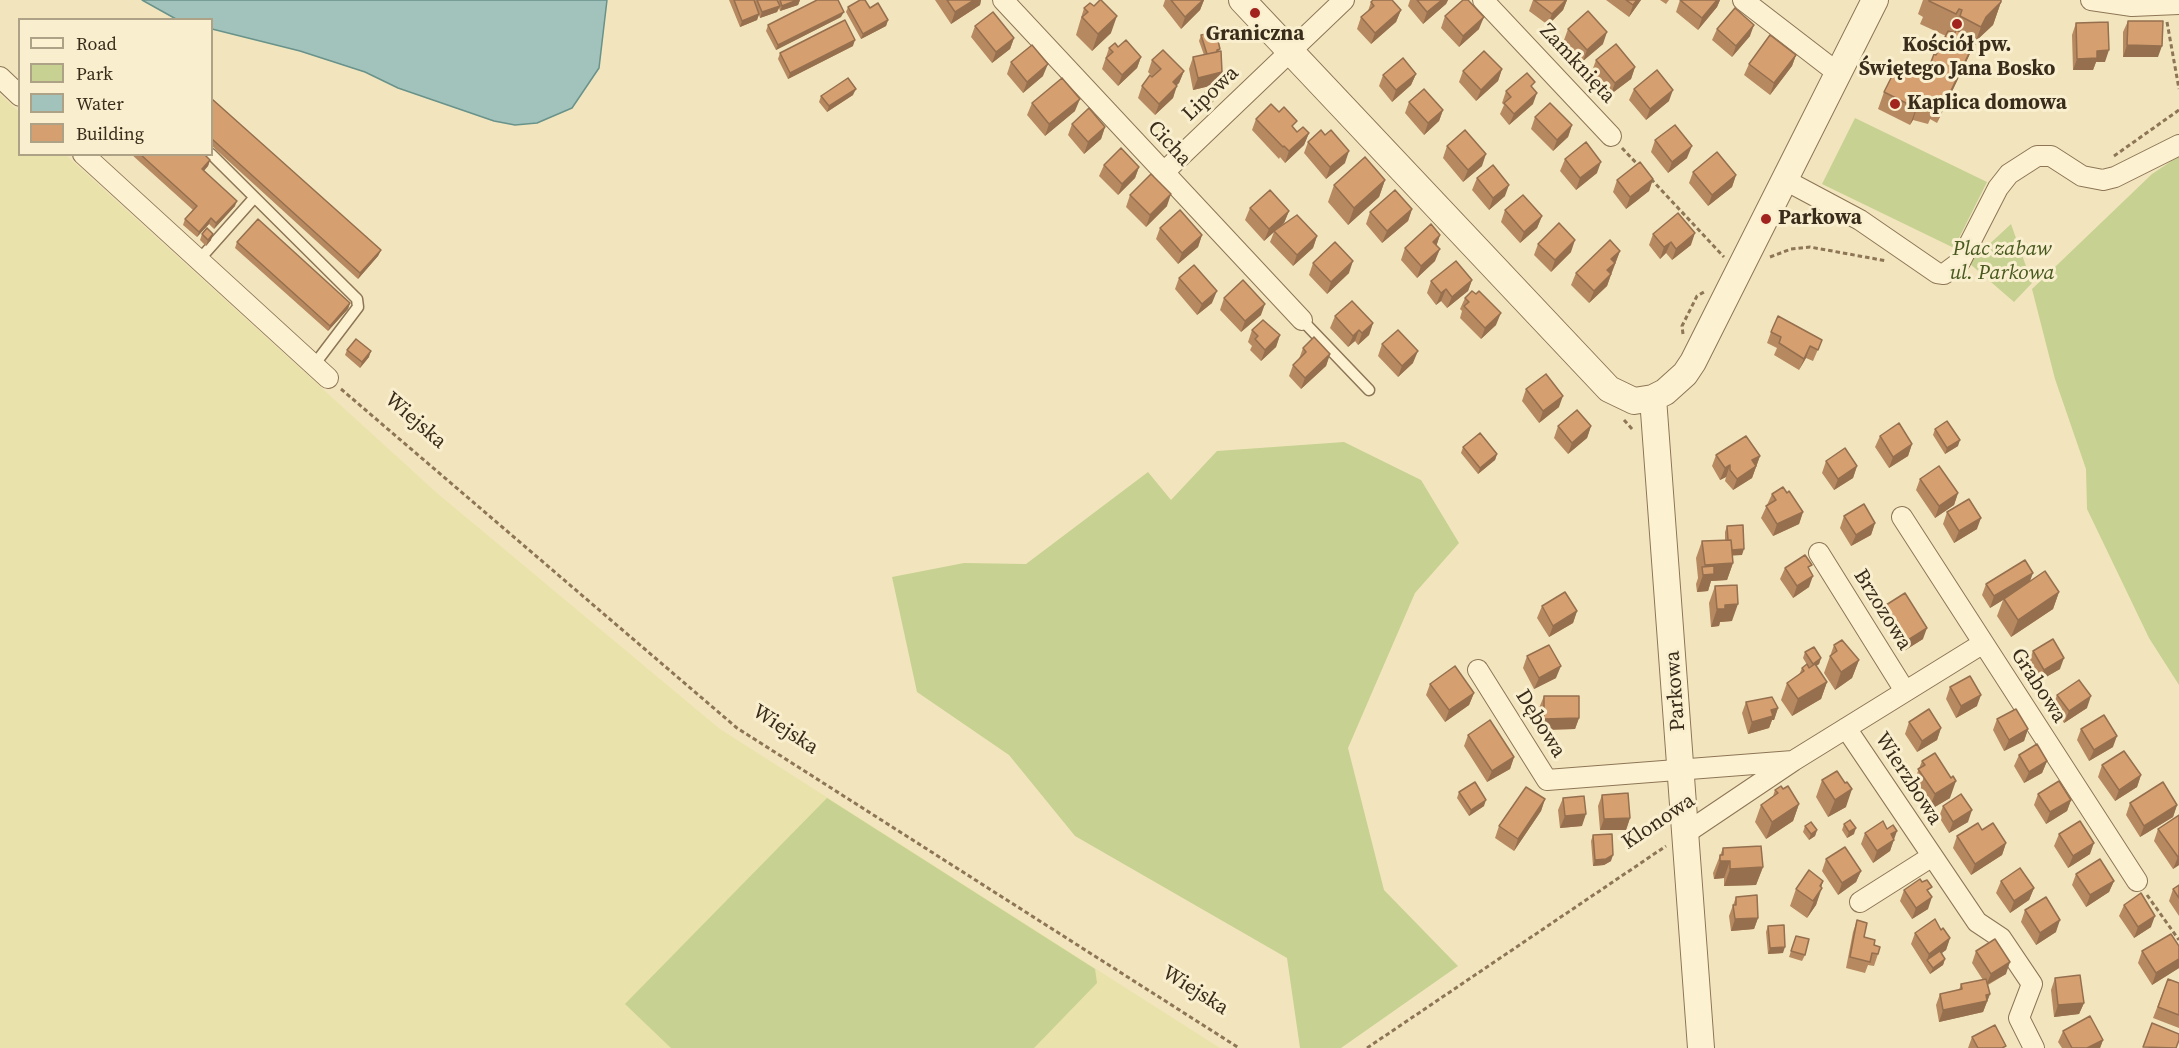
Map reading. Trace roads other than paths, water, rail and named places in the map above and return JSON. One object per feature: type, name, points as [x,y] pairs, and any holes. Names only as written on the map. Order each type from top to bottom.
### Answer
[{"type":"street","name":"Cicha","points":[[1003,0],[1302,320]]},
{"type":"street","points":[[1242,0],[1609,389],[1634,401],[1653,398],[1676,383],[1693,362],[1875,0]]},
{"type":"street","name":"Lipowa","points":[[1163,173],[1344,0]]},
{"type":"street","name":"Zamknięta","points":[[1483,0],[1611,135]]},
{"type":"street","points":[[1743,0],[1839,74]]},
{"type":"street","points":[[2091,0],[2172,11]]},
{"type":"street","points":[[0,77],[18,94]]},
{"type":"street","points":[[1785,180],[1860,220],[1937,273],[1944,274],[1960,262],[1998,188],[2009,174],[2026,162],[2037,156],[2051,156],[2090,180],[2115,177],[2179,145]]},
{"type":"street","points":[[85,156],[321,371]]},
{"type":"street","name":"Parkowa","points":[[1653,398],[1701,1048]]},
{"type":"street","name":"Grabowa","points":[[1902,517],[2137,881]]},
{"type":"street","name":"Brzozowa","points":[[1819,553],[1905,692]]},
{"type":"street","name":"Klonowa","points":[[1686,834],[1793,761],[1982,644]]},
{"type":"street","name":"Dębowa","points":[[1478,670],[1546,780],[1681,769]]},
{"type":"street","name":"Wierzbowa","points":[[1846,728],[1977,922],[2001,938],[2032,984],[2019,1018],[2034,1048]]},
{"type":"street","points":[[1681,769],[1793,761]]},
{"type":"street","name":"Wierzbowa","points":[[1860,902],[1931,857]]},
{"type":"lane","points":[[213,156],[357,299],[358,308],[321,371]]},
{"type":"lane","points":[[198,261],[255,198]]},
{"type":"lane","points":[[1302,320],[1370,390]]},
{"type":"water","points":[[142,0],[607,0],[599,68],[572,108],[537,123],[515,125],[494,121],[398,88],[365,72],[300,51],[213,29],[213,18],[174,18]]},
{"type":"place","name":"Graniczna","points":[[1255,13]]},
{"type":"place","name":"Kościół pw. Świętego Jana Bosko","points":[[1957,24]]},
{"type":"place","name":"Kaplica domowa","points":[[1895,104]]},
{"type":"place","name":"Parkowa","points":[[1766,219]]},
{"type":"park label","name":"Plac zabaw ul. Parkowa","points":[[2002,262]]}]
